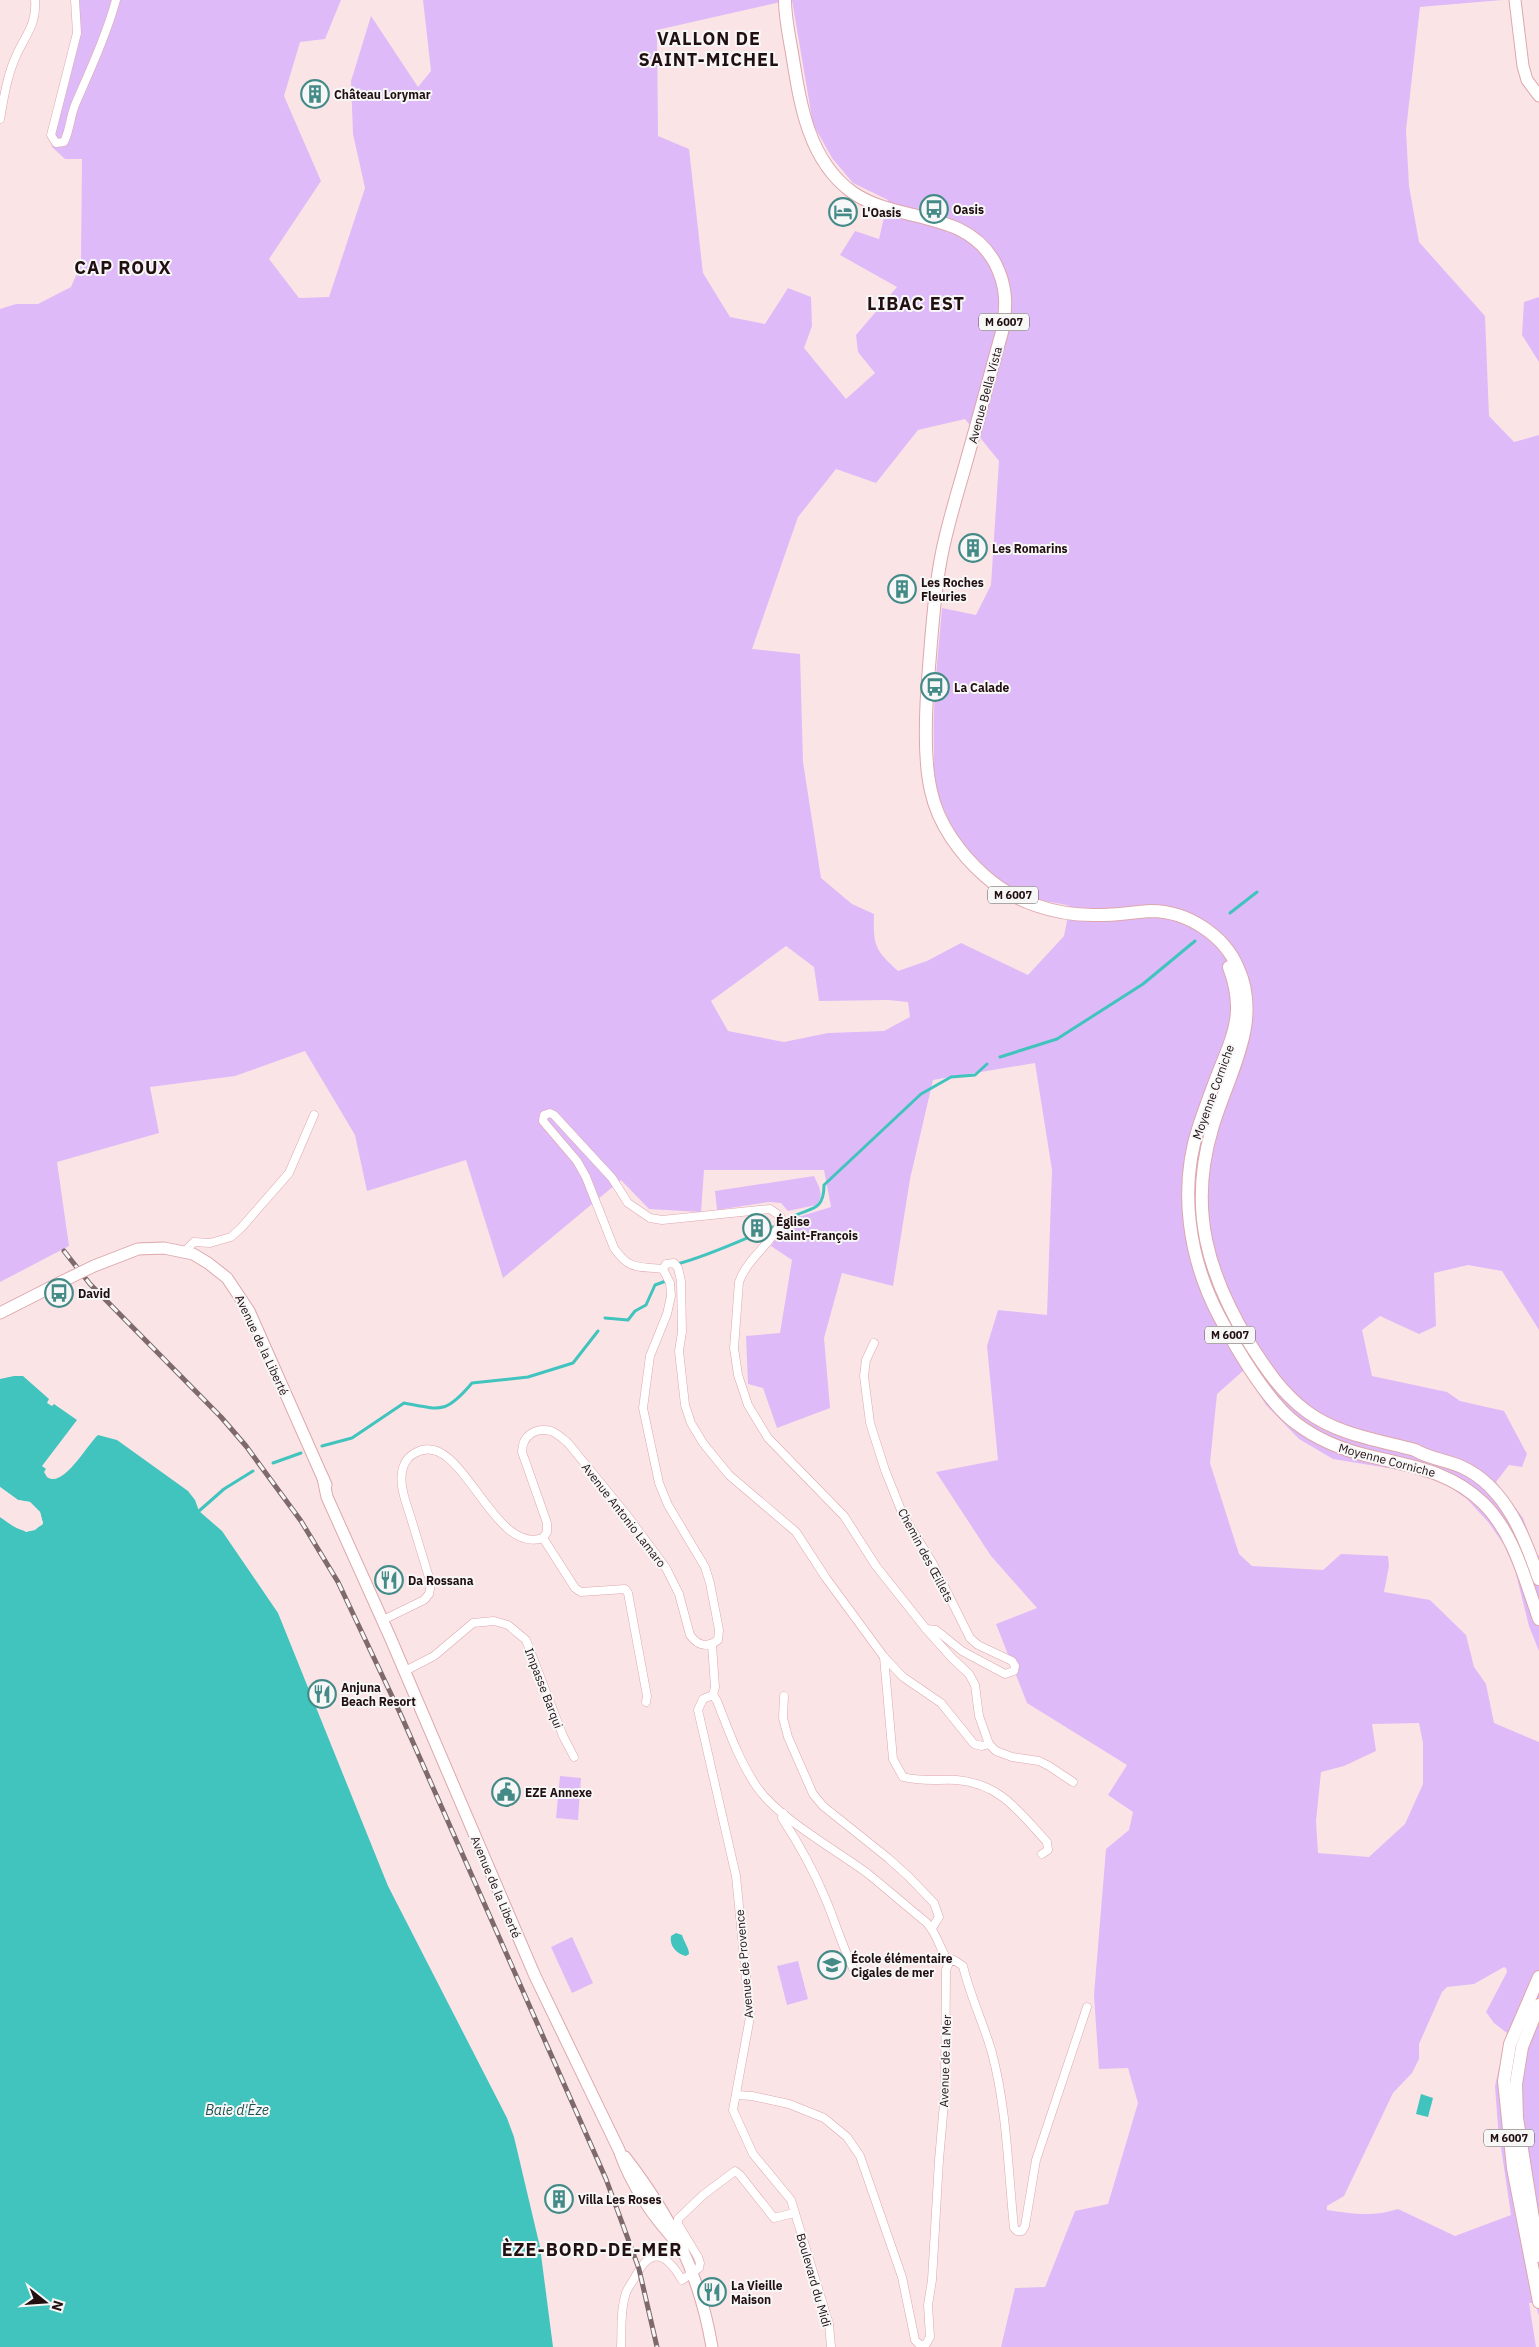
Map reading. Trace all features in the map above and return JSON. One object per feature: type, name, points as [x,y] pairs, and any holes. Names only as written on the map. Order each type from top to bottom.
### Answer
[{"type":"main road","name":"Avenue Bella Vista","points":[[785,0],[790,42],[805,121],[827,167],[844,185],[866,200],[891,210],[949,224],[970,235],[992,259],[1006,292],[1006,314],[1002,332],[939,567],[927,695],[927,748]]},
{"type":"main road","points":[[1514,0],[1522,66],[1527,80],[1539,96]]},
{"type":"main road","name":"Moyenne Corniche","points":[[927,748],[930,787],[940,818],[966,858],[992,882],[1026,901],[1060,912],[1094,916],[1161,912],[1188,921],[1213,934],[1230,952],[1243,980],[1248,1002],[1244,1036],[1208,1143],[1202,1175],[1202,1201],[1204,1236],[1217,1281],[1232,1315],[1268,1373],[1289,1397],[1307,1412],[1352,1434],[1415,1450],[1423,1455],[1463,1468],[1496,1494],[1510,1512],[1523,1535],[1539,1579]]},
{"type":"main road","name":"Moyenne Corniche","points":[[1188,921],[1218,948],[1228,964],[1234,981],[1238,1010],[1233,1039],[1198,1128],[1189,1175],[1192,1238],[1203,1283],[1219,1316],[1241,1354],[1279,1408],[1296,1423],[1332,1445],[1434,1472],[1455,1481],[1484,1504],[1496,1518],[1516,1557],[1539,1619]]},
{"type":"main road","name":"Avenue de la Liberté","points":[[0,1313],[94,1266],[138,1249],[164,1248],[185,1251],[218,1270],[241,1297],[249,1311],[323,1478],[327,1497],[383,1620],[535,1976],[619,2150],[627,2174],[649,2210],[683,2249],[694,2273],[712,2347]]},
{"type":"main road","points":[[1268,1373],[1274,1388],[1298,1412],[1321,1428],[1354,1446],[1365,1455],[1386,1451],[1423,1455]]},
{"type":"main road","name":"M 6007","points":[[1539,1977],[1510,2044],[1504,2081],[1513,2168],[1539,2302]]},
{"type":"main road","name":"M 6007","points":[[1539,2005],[1522,2047],[1516,2084],[1517,2118],[1539,2256]]},
{"type":"street","points":[[0,119],[6,82],[17,54],[31,31],[36,11],[35,0]]},
{"type":"street","points":[[76,0],[77,33],[51,135],[56,143],[64,142],[68,134],[74,108],[108,28],[116,0]]},
{"type":"street","points":[[663,1269],[639,1268],[628,1264],[621,1258],[614,1248],[586,1177],[577,1161],[543,1121],[544,1116],[550,1113],[554,1115],[612,1178],[628,1202],[650,1218],[662,1220],[770,1209],[780,1216],[782,1222],[777,1231],[742,1273],[739,1282],[734,1348],[738,1375],[748,1405],[768,1438],[844,1516],[876,1566],[926,1629],[969,1674],[975,1685],[979,1716],[988,1744],[996,1751],[1012,1757],[1039,1761],[1072,1782]]},
{"type":"street","points":[[185,1251],[194,1242],[210,1243],[231,1237],[242,1227],[289,1172],[314,1115]]},
{"type":"street","points":[[663,1269],[666,1264],[674,1264],[678,1268],[680,1275],[682,1332],[680,1350],[686,1406],[691,1423],[703,1443],[729,1475],[796,1532],[826,1578],[884,1657],[903,1677],[941,1702],[974,1744],[982,1746],[988,1744]]},
{"type":"street","points":[[663,1269],[670,1283],[671,1296],[650,1356],[643,1408],[657,1475],[668,1505],[705,1567],[710,1583],[719,1630],[718,1640],[712,1645],[715,1687],[713,1696],[717,1700],[734,1745],[756,1786],[783,1813],[868,1874],[933,1929],[943,1954],[949,1962],[954,1960],[963,1966],[967,1986],[992,2054],[1002,2111],[1014,2228],[1017,2231],[1022,2231],[1025,2226],[1036,2160],[1086,2007]]},
{"type":"street","name":"Chemin des Œillets","points":[[874,1343],[866,1360],[864,1376],[870,1423],[902,1515],[932,1562],[970,1638],[986,1650],[1012,1660],[1014,1671],[1005,1674],[962,1651],[936,1630],[926,1629]]},
{"type":"street","name":"Avenue Antonio Lamaro","points":[[543,1538],[547,1532],[548,1523],[522,1452],[522,1443],[525,1437],[544,1430],[552,1431],[568,1443],[626,1514],[673,1579],[690,1635],[703,1646],[712,1645]]},
{"type":"street","points":[[383,1620],[424,1600],[429,1594],[431,1584],[402,1486],[402,1469],[408,1457],[418,1451],[428,1449],[449,1457],[492,1512],[512,1531],[527,1539],[536,1541],[543,1538],[576,1588],[581,1592],[624,1589],[628,1593],[648,1696],[646,1702]]},
{"type":"street","name":"Impasse Barqui","points":[[405,1672],[434,1656],[473,1623],[494,1621],[508,1625],[526,1640],[563,1736],[574,1757]]},
{"type":"street","points":[[884,1657],[893,1759],[903,1777],[916,1780],[958,1780],[996,1791],[1006,1798],[1047,1842],[1048,1850],[1042,1854]]},
{"type":"street","name":"Avenue de Provence","points":[[713,1696],[703,1699],[698,1710],[736,1876],[750,2017],[740,2095],[733,2110],[752,2154],[791,2200],[794,2213]]},
{"type":"street","points":[[784,1696],[783,1718],[788,1737],[813,1794],[835,1816],[888,1858],[934,1903],[939,1917],[933,1929]]},
{"type":"street","points":[[783,1813],[782,1818],[805,1854],[826,1900],[846,1955],[855,1972]]},
{"type":"street","name":"Avenue de la Mer","points":[[740,2095],[789,2104],[824,2118],[847,2137],[860,2156],[902,2277],[914,2340],[920,2346],[926,2344],[930,2337],[928,2305],[946,2092],[946,1970],[949,1962]]},
{"type":"street","points":[[621,2347],[622,2306],[625,2294],[642,2263],[649,2257],[666,2258],[682,2280],[694,2273],[700,2263],[678,2224],[678,2219],[703,2194],[735,2172],[740,2175],[774,2218],[780,2219],[794,2213]]},
{"type":"street","name":"Boulevard du Midi","points":[[794,2213],[829,2324],[831,2347]]},
{"type":"shaded area","points":[[73,0],[341,0],[325,39],[300,42],[284,96],[321,181],[269,259],[299,298],[329,297],[365,188],[353,134],[351,81],[371,16],[418,87],[431,71],[423,0],[789,0],[657,30],[658,136],[689,149],[703,273],[730,317],[765,324],[788,288],[811,297],[812,326],[804,348],[846,399],[875,373],[858,352],[856,335],[897,287],[840,255],[855,231],[879,239],[888,200],[853,183],[832,158],[813,124],[792,0],[1502,0],[1420,7],[1406,130],[1409,186],[1419,242],[1485,316],[1489,416],[1514,442],[1539,435],[1539,1330],[1502,1271],[1468,1265],[1434,1273],[1436,1326],[1419,1334],[1380,1316],[1362,1330],[1372,1376],[1447,1392],[1460,1401],[1504,1411],[1527,1454],[1522,1467],[1509,1465],[1496,1482],[1523,1518],[1536,1553],[1539,1556],[1539,1651],[1529,1626],[1515,1570],[1504,1545],[1489,1523],[1467,1499],[1440,1480],[1419,1473],[1333,1459],[1299,1439],[1266,1405],[1244,1370],[1217,1394],[1210,1463],[1239,1554],[1252,1566],[1323,1570],[1341,1554],[1388,1556],[1389,1566],[1384,1592],[1430,1600],[1466,1635],[1474,1667],[1486,1684],[1494,1723],[1539,1742],[1539,2316],[1535,2303],[1529,2303],[1536,2347],[1001,2347],[1015,2288],[1045,2287],[1075,2211],[1108,2204],[1138,2103],[1128,2068],[1099,2069],[1094,1995],[1106,1849],[1129,1830],[1133,1812],[1108,1795],[1127,1765],[1027,1703],[996,1624],[1037,1608],[991,1556],[936,1472],[998,1460],[987,1346],[998,1310],[1047,1315],[1052,1170],[1035,1063],[933,1080],[910,1179],[893,1286],[842,1273],[824,1338],[830,1408],[777,1428],[763,1388],[748,1384],[746,1336],[780,1333],[792,1260],[771,1246],[788,1220],[831,1207],[824,1170],[704,1170],[701,1212],[649,1209],[621,1180],[503,1278],[466,1160],[367,1191],[355,1135],[305,1051],[235,1076],[150,1087],[159,1133],[57,1162],[69,1246],[0,1282],[0,309],[16,304],[38,304],[71,287],[81,264],[82,159],[65,159],[52,147],[49,133],[74,29]],"holes":[[[965,419],[999,461],[991,585],[976,615],[942,608],[935,698],[934,774],[936,786],[950,822],[972,855],[986,869],[1018,892],[1036,899],[1070,906],[1064,936],[1028,975],[961,943],[927,961],[898,971],[884,958],[875,941],[874,914],[852,904],[821,878],[803,762],[800,654],[752,649],[798,517],[836,469],[876,483],[918,430]],[[786,946],[814,967],[819,1001],[888,1000],[908,1002],[910,1017],[884,1031],[828,1033],[784,1042],[728,1031],[711,1001]],[[1419,1723],[1423,1743],[1423,1784],[1405,1824],[1369,1857],[1318,1853],[1316,1821],[1321,1772],[1344,1766],[1376,1751],[1372,1724]],[[1504,1967],[1506,1968],[1507,1972],[1486,2012],[1494,2023],[1507,2033],[1495,2086],[1498,2127],[1511,2215],[1455,2236],[1398,2209],[1372,2214],[1354,2214],[1327,2210],[1327,2206],[1344,2196],[1393,2093],[1412,2073],[1419,2059],[1419,2044],[1442,1992],[1447,1987],[1474,1984]]]},
{"type":"shaded area","points":[[1539,297],[1539,362],[1522,335],[1524,302]]},
{"type":"shaded area","points":[[814,1176],[821,1194],[816,1205],[788,1211],[781,1203],[769,1202],[717,1210],[715,1191]]},
{"type":"shaded area","points":[[560,1776],[581,1778],[578,1820],[556,1818]]},
{"type":"shaded area","points":[[572,1937],[593,1983],[572,1993],[551,1947]]},
{"type":"shaded area","points":[[798,1961],[808,1999],[787,2005],[777,1966]]},
{"type":"water","name":"Baie d'Èze","points":[[23,1376],[49,1399],[47,1403],[52,1406],[54,1404],[77,1420],[42,1466],[46,1469],[44,1472],[47,1477],[53,1479],[67,1472],[98,1435],[117,1440],[188,1491],[195,1500],[199,1511],[222,1531],[278,1613],[388,1886],[507,2118],[514,2137],[540,2247],[553,2347],[0,2347],[0,1517],[16,1528],[26,1531],[43,1524],[40,1512],[30,1502],[18,1500],[0,1487],[0,1379]]},
{"type":"water","points":[[676,1933],[682,1935],[689,1954],[686,1956],[672,1946],[671,1936]]},
{"type":"water","points":[[1421,2094],[1433,2098],[1428,2117],[1416,2114]]},
{"type":"pier","points":[[0,1487],[18,1500],[30,1502],[40,1512],[43,1523],[35,1530],[26,1532],[0,1517],[0,1515],[27,1529],[34,1528],[40,1522],[38,1513],[28,1504],[17,1503],[0,1491]]},
{"type":"waterway","points":[[1230,913],[1257,892]]},
{"type":"waterway","points":[[1000,1057],[1057,1039],[1143,984],[1195,941]]},
{"type":"waterway","points":[[790,1218],[818,1205],[823,1194],[824,1185],[921,1094],[951,1077],[975,1075],[987,1064]]},
{"type":"waterway","points":[[677,1264],[714,1252],[773,1227]]},
{"type":"waterway","points":[[605,1318],[628,1320],[635,1311],[646,1305],[655,1285],[666,1281]]},
{"type":"waterway","points":[[322,1446],[352,1438],[404,1403],[435,1408],[442,1407],[456,1400],[472,1383],[528,1377],[573,1363],[598,1331]]},
{"type":"waterway","points":[[273,1463],[301,1453]]},
{"type":"waterway","points":[[199,1511],[224,1489],[253,1471]]},
{"type":"railway","points":[[64,1251],[90,1284],[221,1417],[246,1446],[301,1521],[338,1582],[400,1713],[606,2179],[639,2269],[657,2347]]},
{"type":"place","name":"Château Lorymar","points":[[315,94]]},
{"type":"place","name":"Oasis","points":[[934,209]]},
{"type":"place","name":"L'Oasis","points":[[843,212]]},
{"type":"place","name":"Les Romarins","points":[[973,548]]},
{"type":"place","name":"Les Roches Fleuries","points":[[902,589]]},
{"type":"place","name":"La Calade","points":[[935,687]]},
{"type":"place","name":"Église Saint-François","points":[[757,1228]]},
{"type":"place","name":"David","points":[[59,1293]]},
{"type":"place","name":"Da Rossana","points":[[389,1580]]},
{"type":"place","name":"Anjuna Beach Resort","points":[[322,1694]]},
{"type":"place","name":"EZE Annexe","points":[[506,1792]]},
{"type":"place","name":"École élémentaire Cigales de mer","points":[[832,1965]]},
{"type":"place","name":"Villa Les Roses","points":[[559,2199]]},
{"type":"place","name":"La Vieille Maison","points":[[712,2292]]},
{"type":"district","name":"VALLON DE SAINT-MICHEL","points":[[709,48]]},
{"type":"district","name":"CAP ROUX","points":[[123,267]]},
{"type":"district","name":"LIBAC EST","points":[[916,303]]},
{"type":"district","name":"ÈZE-BORD-DE-MER","points":[[592,2249]]}]
